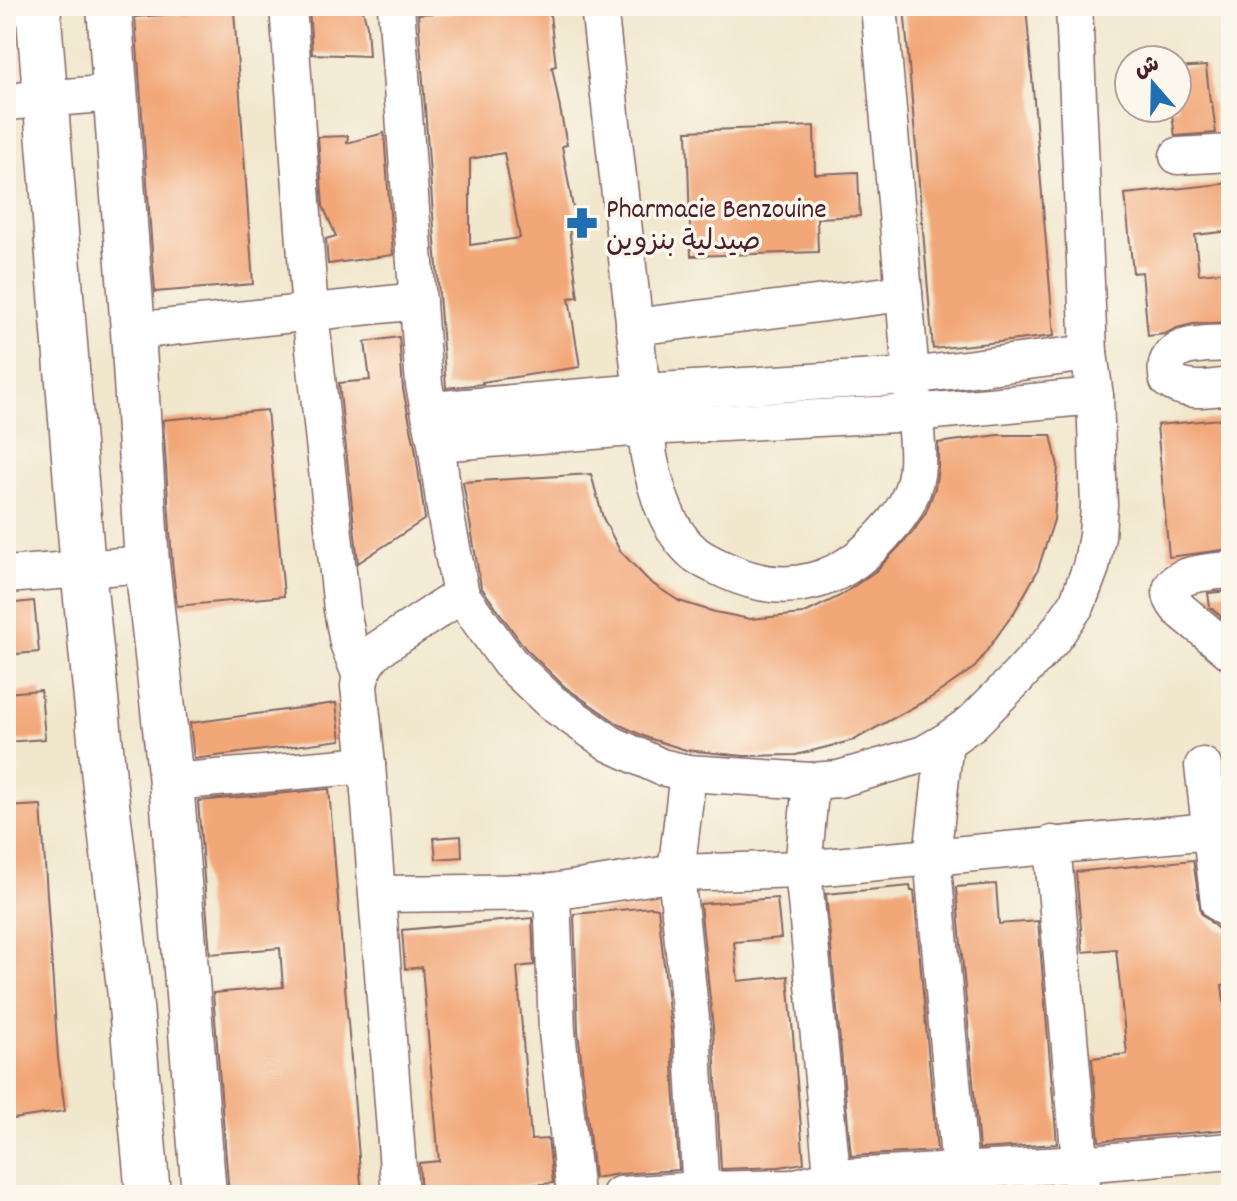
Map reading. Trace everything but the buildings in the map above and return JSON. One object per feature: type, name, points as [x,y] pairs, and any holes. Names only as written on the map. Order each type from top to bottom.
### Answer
[{"type":"main road","points":[[38,6],[25,100],[83,569],[130,996],[148,1195]]},
{"type":"main road","points":[[109,6],[147,564],[171,782],[204,1195]]},
{"type":"street","points":[[288,6],[310,312],[344,626],[360,674],[400,1195]]},
{"type":"street","points":[[396,6],[424,385],[461,595],[509,662],[552,703],[611,744],[661,767],[688,773],[811,781],[839,779],[924,754],[972,723],[1052,640],[1077,604],[1091,567],[1099,505],[1074,6]]},
{"type":"street","points":[[599,6],[649,456],[655,486],[666,514],[695,553],[714,566],[741,577],[785,585],[827,577],[852,564],[897,519],[909,498],[917,473],[918,455],[879,6]]},
{"type":"street","points":[[25,100],[115,93]]},
{"type":"street","points":[[1178,156],[1231,153]]},
{"type":"street","points":[[634,327],[904,293]]},
{"type":"street","points":[[133,331],[418,301]]},
{"type":"street","points":[[1231,343],[1180,348],[1170,356],[1165,368],[1168,380],[1179,387],[1231,386]]},
{"type":"street","points":[[433,426],[642,392],[911,376],[1089,353]]},
{"type":"street","points":[[433,426],[646,427],[914,413],[1095,396]]},
{"type":"street","points":[[6,575],[147,564]]},
{"type":"street","points":[[1231,570],[1183,577],[1177,582],[1172,596],[1179,609],[1231,652]]},
{"type":"street","points":[[360,674],[377,650],[461,595]]},
{"type":"street","points":[[945,742],[932,856],[961,1184]]},
{"type":"street","points":[[171,782],[367,765]]},
{"type":"street","points":[[1203,766],[1219,903],[1231,912]]},
{"type":"street","points":[[688,773],[676,873],[692,1029],[700,1192]]},
{"type":"street","points":[[811,781],[803,869],[833,1187]]},
{"type":"street","points":[[378,894],[552,892],[676,873],[803,869],[1210,831]]},
{"type":"street","points":[[1052,844],[1082,1180]]},
{"type":"street","points":[[552,892],[557,1032],[575,1195]]},
{"type":"street","points":[[620,1195],[1082,1180],[1231,1151]]},
{"type":"place","name":"Pharmacie Benzouine صيدلية بنزوين","points":[[582,223]]}]
